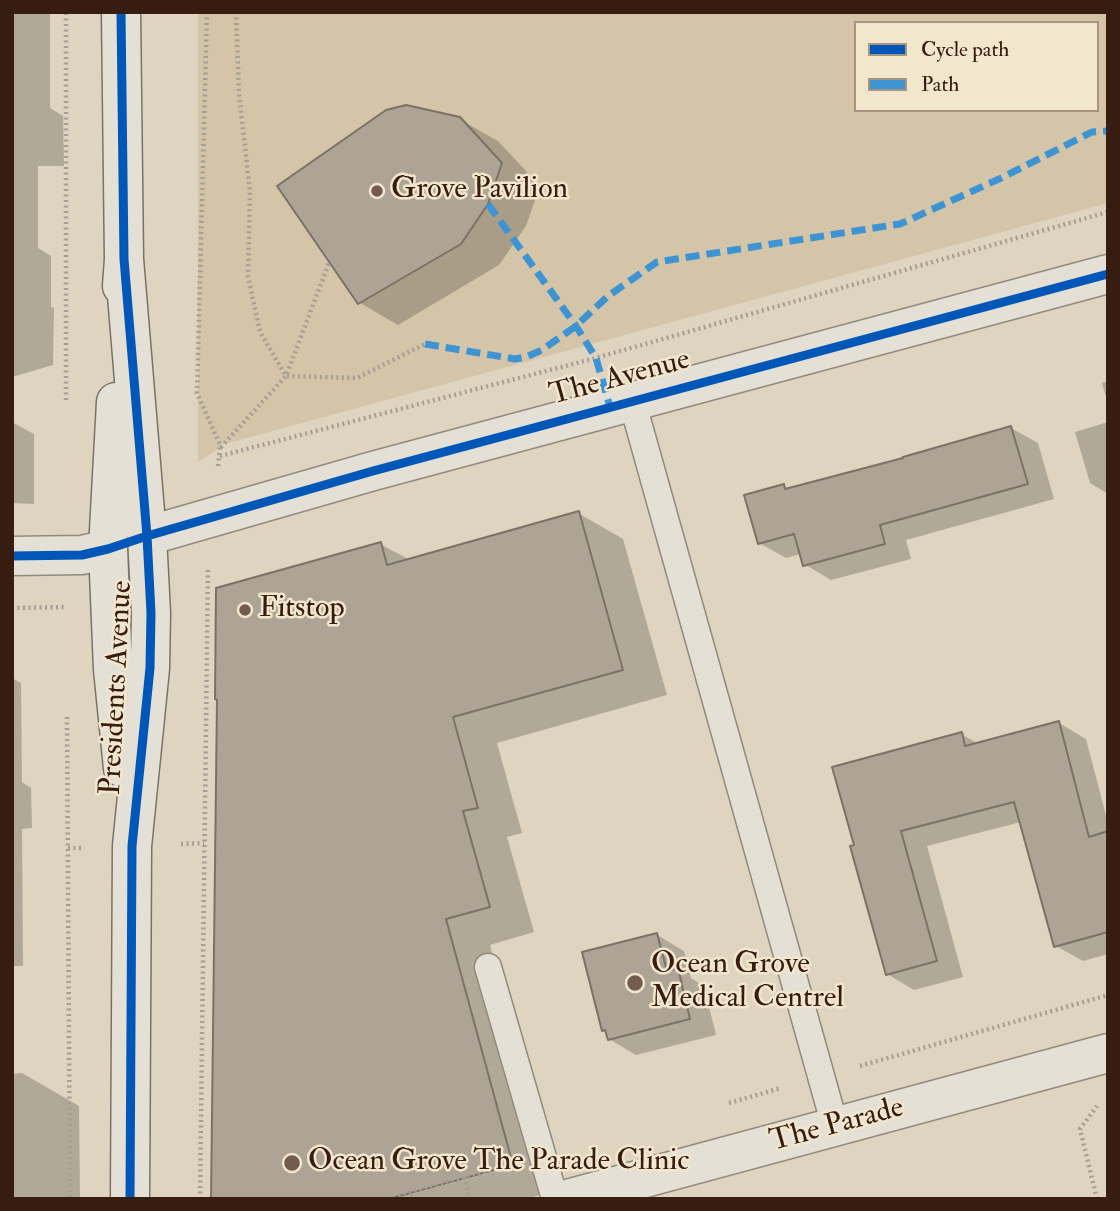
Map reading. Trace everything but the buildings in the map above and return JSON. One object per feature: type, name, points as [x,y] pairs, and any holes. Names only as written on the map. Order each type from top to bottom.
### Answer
[{"type":"street","name":"Presidents Avenue","points":[[121,12],[124,259],[108,549],[113,669],[132,846]]},
{"type":"street","name":"Presidents Avenue","points":[[124,259],[151,613],[150,668],[132,846],[130,1199]]},
{"type":"street","name":"The Avenue","points":[[108,549],[373,471],[1108,274]]},
{"type":"street","points":[[12,556],[82,555],[108,549]]},
{"type":"street","name":"The Parade","points":[[567,1199],[1108,1053]]},
{"type":"lane","points":[[632,401],[835,1126]]},
{"type":"lane","points":[[488,967],[555,1199]]},
{"type":"path","points":[[200,1199],[208,518],[220,456],[220,446],[197,393],[207,12]]},
{"type":"path","points":[[236,12],[239,94],[250,191],[248,276],[260,332],[286,376]]},
{"type":"path","points":[[220,456],[596,358],[1108,212]]},
{"type":"path","points":[[220,446],[286,376],[330,263]]},
{"type":"path","points":[[286,376],[357,378],[425,344]]},
{"type":"path","points":[[12,608],[65,607]]},
{"type":"path","points":[[728,1103],[1108,995]]},
{"type":"path","points":[[388,1199],[542,1156]]},
{"type":"path","points":[[464,1177],[470,1199]]},
{"type":"shaded area","points":[[198,12],[1108,12],[1108,203],[221,447],[198,462]]},
{"type":"marked path","points":[[425,344],[515,359],[526,357],[542,350],[576,326],[608,296],[657,262],[900,224],[999,179],[1092,132],[1108,131]]},
{"type":"marked path","points":[[488,204],[596,358],[610,407]]},
{"type":"cycle path","points":[[121,12],[124,259],[151,613],[150,668],[132,846],[130,1199]]},
{"type":"cycle path","points":[[12,556],[82,555],[108,549],[373,471],[1108,274]]},
{"type":"place","name":"Grove Pavilion","points":[[377,191]]},
{"type":"place","name":"Fitstop","points":[[245,610]]},
{"type":"place","name":"Ocean Grove Medical Centrel","points":[[635,983]]},
{"type":"place","name":"Ocean Grove The Parade Clinic","points":[[292,1163]]}]
